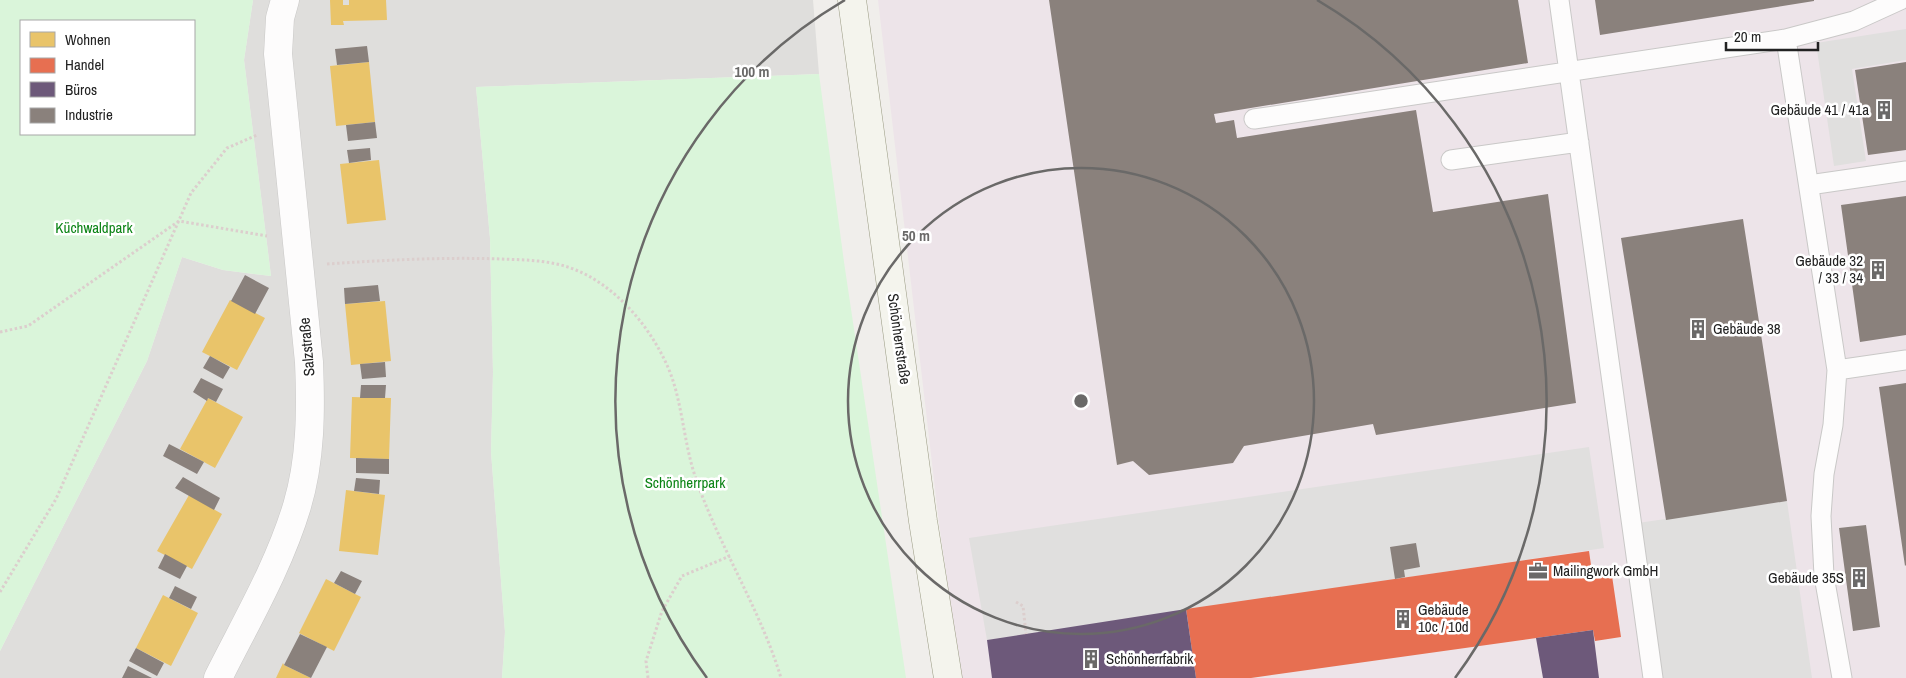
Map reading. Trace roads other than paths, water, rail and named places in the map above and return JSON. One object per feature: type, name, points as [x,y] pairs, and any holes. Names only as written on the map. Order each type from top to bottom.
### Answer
[{"type":"main road","name":"Schönherrstraße","points":[[852,0],[924,521],[948,678]]},
{"type":"street","name":"Salzstraße","points":[[218,678],[283,547],[297,505],[306,465],[311,397],[300,265],[278,54],[280,18],[285,0]]},
{"type":"lane","points":[[1559,0],[1653,678]]},
{"type":"lane","points":[[1254,119],[1786,38],[1854,22],[1900,0]]},
{"type":"lane","points":[[1786,38],[1837,370],[1833,425],[1824,474],[1821,516],[1824,576],[1842,678]]},
{"type":"lane","points":[[1451,160],[1579,142]]},
{"type":"lane","points":[[1809,185],[1906,170]]},
{"type":"lane","points":[[1837,370],[1906,360]]},
{"type":"place","name":"Gebäude 41 / 41a","points":[[1884,110]]},
{"type":"place","name":"Gebäude 32 / 33 / 34","points":[[1878,270]]},
{"type":"place","name":"Gebäude 38","points":[[1698,329]]},
{"type":"place","name":"Mailingwork GmbH","points":[[1538,571]]},
{"type":"place","name":"Gebäude 35S","points":[[1859,578]]},
{"type":"place","name":"Gebäude 10c / 10d","points":[[1403,619]]},
{"type":"place","name":"Schönherrfabrik","points":[[1091,659]]},
{"type":"park label","name":"Küchwaldpark","points":[[94,228]]},
{"type":"park label","name":"Schönherrpark","points":[[685,483]]}]
